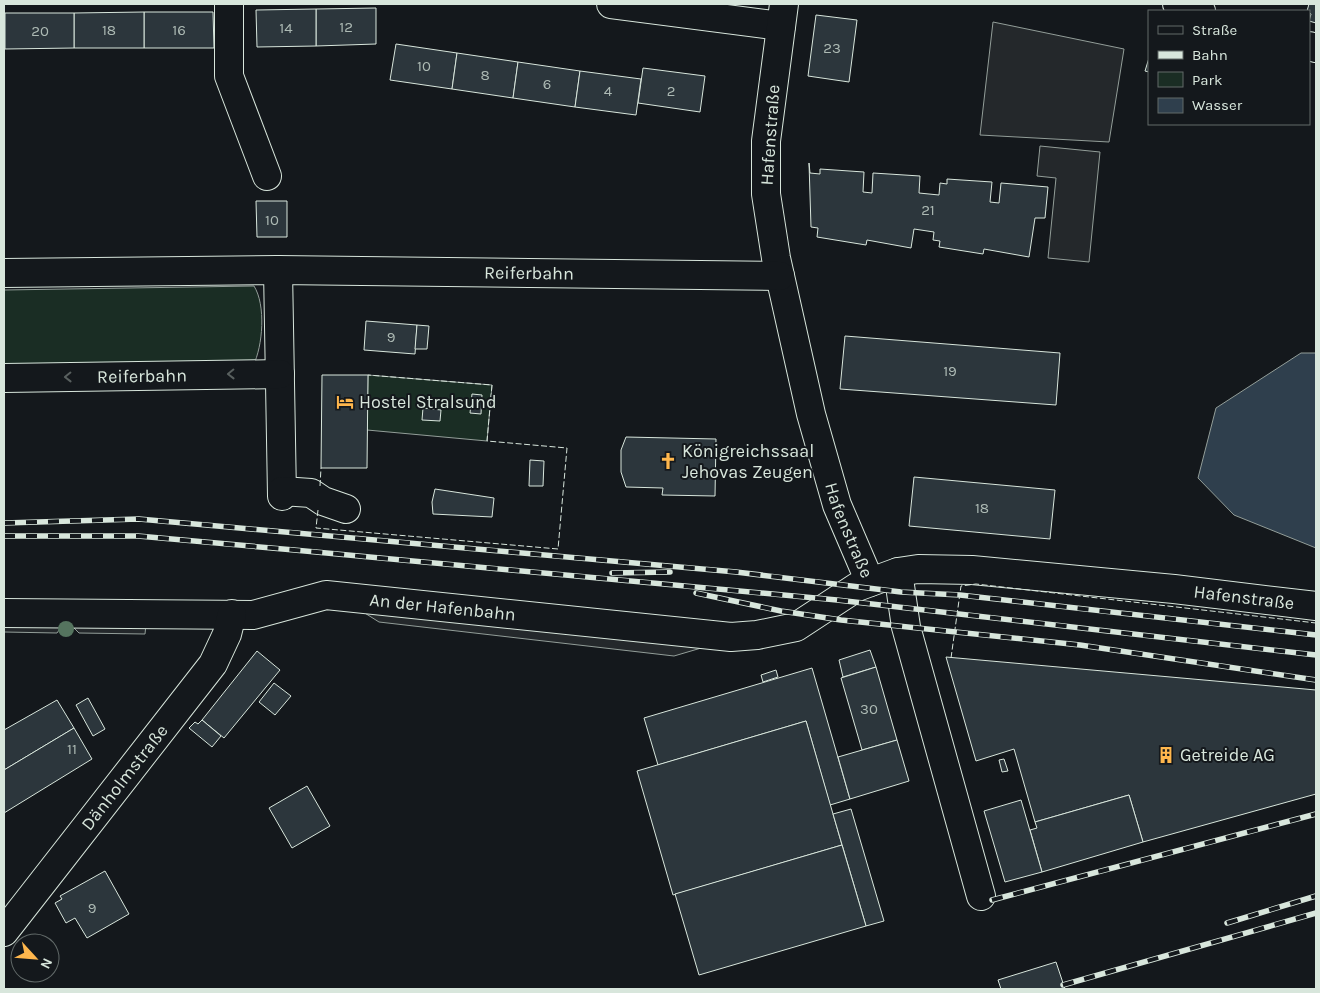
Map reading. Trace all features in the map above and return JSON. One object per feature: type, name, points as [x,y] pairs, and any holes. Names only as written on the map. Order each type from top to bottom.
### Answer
[{"type":"street","points":[[229,4],[229,76],[267,176]]},
{"type":"street","points":[[611,4],[782,15]]},
{"type":"street","points":[[1177,4],[1198,10]]},
{"type":"street","name":"Hafenstraße","points":[[782,15],[766,141],[766,194],[780,276],[811,414],[838,505],[870,582],[898,572],[918,569],[972,570],[1174,589],[1316,606]]},
{"type":"street","points":[[278,270],[282,494],[311,494],[346,509]]},
{"type":"street","name":"Reiferbahn","points":[[4,273],[278,270],[780,276]]},
{"type":"street","name":"Reiferbahn","points":[[4,378],[280,374]]},
{"type":"street","points":[[898,572],[906,627],[981,896]]},
{"type":"street","name":"An der Hafenbahn","points":[[4,613],[253,615],[286,604],[334,595],[731,637],[757,636],[796,627],[850,592],[870,582]]},
{"type":"street","name":"Dänholmstraße","points":[[4,932],[213,664],[227,634],[232,614]]},
{"type":"green space","points":[[254,286],[258,294],[262,314],[262,326],[259,348],[253,366],[4,373],[4,290]]},
{"type":"green space","points":[[368,375],[492,385],[487,441],[367,430]]},
{"type":"shaded area","points":[[993,22],[1124,49],[1109,142],[980,135]]},
{"type":"shaded area","points":[[1040,146],[1100,152],[1089,262],[1048,258],[1056,178],[1037,176]]},
{"type":"shaded area","points":[[360,610],[708,646],[674,656],[379,622]]},
{"type":"shaded area","points":[[64,623],[57,633],[4,632],[4,624]]},
{"type":"shaded area","points":[[70,624],[146,624],[145,634],[79,633]]},
{"type":"water","points":[[1301,353],[1316,353],[1316,548],[1234,515],[1198,478],[1216,408]]},
{"type":"building","points":[[1309,4],[1316,4],[1316,23],[1310,21],[1311,14],[1310,10],[1307,10]]},
{"type":"building","points":[[376,8],[376,44],[316,46],[316,9]]},
{"type":"building","points":[[316,9],[316,46],[257,47],[256,10]]},
{"type":"building","points":[[144,12],[213,12],[214,48],[144,48]]},
{"type":"building","points":[[144,12],[144,48],[74,48],[74,13]]},
{"type":"building","points":[[4,13],[5,49],[4,49]]},
{"type":"building","points":[[5,13],[74,13],[74,48],[5,49]]},
{"type":"building","points":[[816,15],[857,20],[849,82],[808,76]]},
{"type":"building","points":[[396,44],[457,53],[452,89],[390,80]]},
{"type":"building","points":[[457,53],[518,62],[513,98],[452,89]]},
{"type":"building","points":[[1148,61],[1148,72],[1145,71]]},
{"type":"building","points":[[518,62],[580,71],[575,107],[513,98]]},
{"type":"building","points":[[643,68],[705,76],[700,112],[638,103]]},
{"type":"building","points":[[580,71],[641,79],[636,115],[575,107]]},
{"type":"building","points":[[809,163],[810,173],[820,174],[820,169],[864,172],[863,192],[872,193],[873,173],[920,176],[919,193],[939,195],[940,183],[947,184],[947,179],[992,182],[990,202],[999,203],[1001,183],[1048,187],[1045,218],[1035,218],[1029,257],[984,249],[983,254],[939,247],[940,241],[933,240],[934,232],[914,229],[911,248],[867,240],[866,245],[817,237],[818,228],[811,227]]},
{"type":"building","points":[[256,201],[287,201],[287,237],[257,237]]},
{"type":"building","points":[[366,321],[417,325],[415,354],[364,350]]},
{"type":"building","points":[[417,325],[429,326],[427,349],[415,349]]},
{"type":"building","points":[[845,336],[1060,353],[1056,405],[840,389]]},
{"type":"building","name":"Hostel Stralsund","points":[[322,375],[368,375],[367,468],[321,468]]},
{"type":"building","points":[[472,394],[482,395],[481,414],[470,413]]},
{"type":"building","points":[[423,408],[441,410],[440,421],[422,420]]},
{"type":"building","name":"Königreichssaal Jehovas Zeugen","points":[[626,437],[716,439],[715,496],[662,495],[663,488],[626,487],[621,472],[621,450]]},
{"type":"building","points":[[530,460],[544,461],[543,486],[529,486]]},
{"type":"building","points":[[914,477],[1055,490],[1050,539],[909,526]]},
{"type":"building","points":[[435,489],[494,498],[492,517],[433,514],[432,502]]},
{"type":"building","points":[[870,650],[876,667],[843,677],[839,660]]},
{"type":"building","points":[[257,651],[280,670],[224,738],[202,720]]},
{"type":"building","name":"Getreide AG","points":[[946,657],[1316,690],[1316,794],[1143,842],[1129,795],[1035,822],[1014,749],[976,761]]},
{"type":"building","points":[[876,667],[897,740],[862,750],[841,678]]},
{"type":"building","points":[[812,668],[850,799],[830,805],[806,721],[658,765],[644,718]]},
{"type":"building","points":[[776,670],[778,677],[763,682],[761,675]]},
{"type":"building","points":[[274,683],[291,696],[275,715],[259,702]]},
{"type":"building","points":[[88,698],[105,729],[93,736],[76,705]]},
{"type":"building","points":[[57,700],[74,728],[4,770],[4,730]]},
{"type":"building","points":[[202,720],[221,736],[212,747],[189,728],[195,722],[198,724]]},
{"type":"building","points":[[806,721],[842,845],[673,895],[637,771]]},
{"type":"building","points":[[74,728],[92,759],[4,813],[4,770]]},
{"type":"building","points":[[897,740],[909,781],[850,799],[838,757]]},
{"type":"building","points":[[1004,759],[1008,771],[1002,772],[999,760]]},
{"type":"building","points":[[307,786],[330,826],[292,848],[269,808]]},
{"type":"building","points":[[1129,795],[1143,842],[1042,872],[1030,830],[1037,828],[1035,822]]},
{"type":"building","points":[[1021,800],[1042,872],[1005,882],[984,811]]},
{"type":"building","points":[[851,809],[884,921],[866,926],[833,814]]},
{"type":"building","points":[[842,845],[866,926],[699,975],[675,894]]},
{"type":"building","points":[[105,871],[129,914],[87,938],[75,918],[66,923],[55,903],[62,899],[60,896]]},
{"type":"building","points":[[1056,962],[1065,989],[1001,989],[998,980]]},
{"type":"railway","points":[[4,523],[139,519],[736,572],[901,592],[960,595],[1316,635]]},
{"type":"railway","points":[[4,536],[138,536],[294,550],[837,600],[1316,655]]},
{"type":"railway","points":[[612,573],[670,572]]},
{"type":"railway","points":[[696,593],[781,611],[841,620],[1080,645],[1316,680]]},
{"type":"railway","points":[[992,900],[1316,814]]},
{"type":"railway","points":[[1227,923],[1316,896]]},
{"type":"railway","points":[[1063,985],[1316,913]]},
{"type":"fence","points":[[318,510],[316,528],[558,549],[567,448],[487,441],[492,385],[368,375]]},
{"type":"fence","points":[[320,486],[321,468]]},
{"type":"fence","points":[[951,658],[961,586],[976,584],[1316,623]]},
{"type":"place","name":"Hostel Stralsund","points":[[345,402]]},
{"type":"place","name":"Königreichssaal Jehovas Zeugen","points":[[668,461]]},
{"type":"place","name":"Getreide AG","points":[[1166,755]]}]
